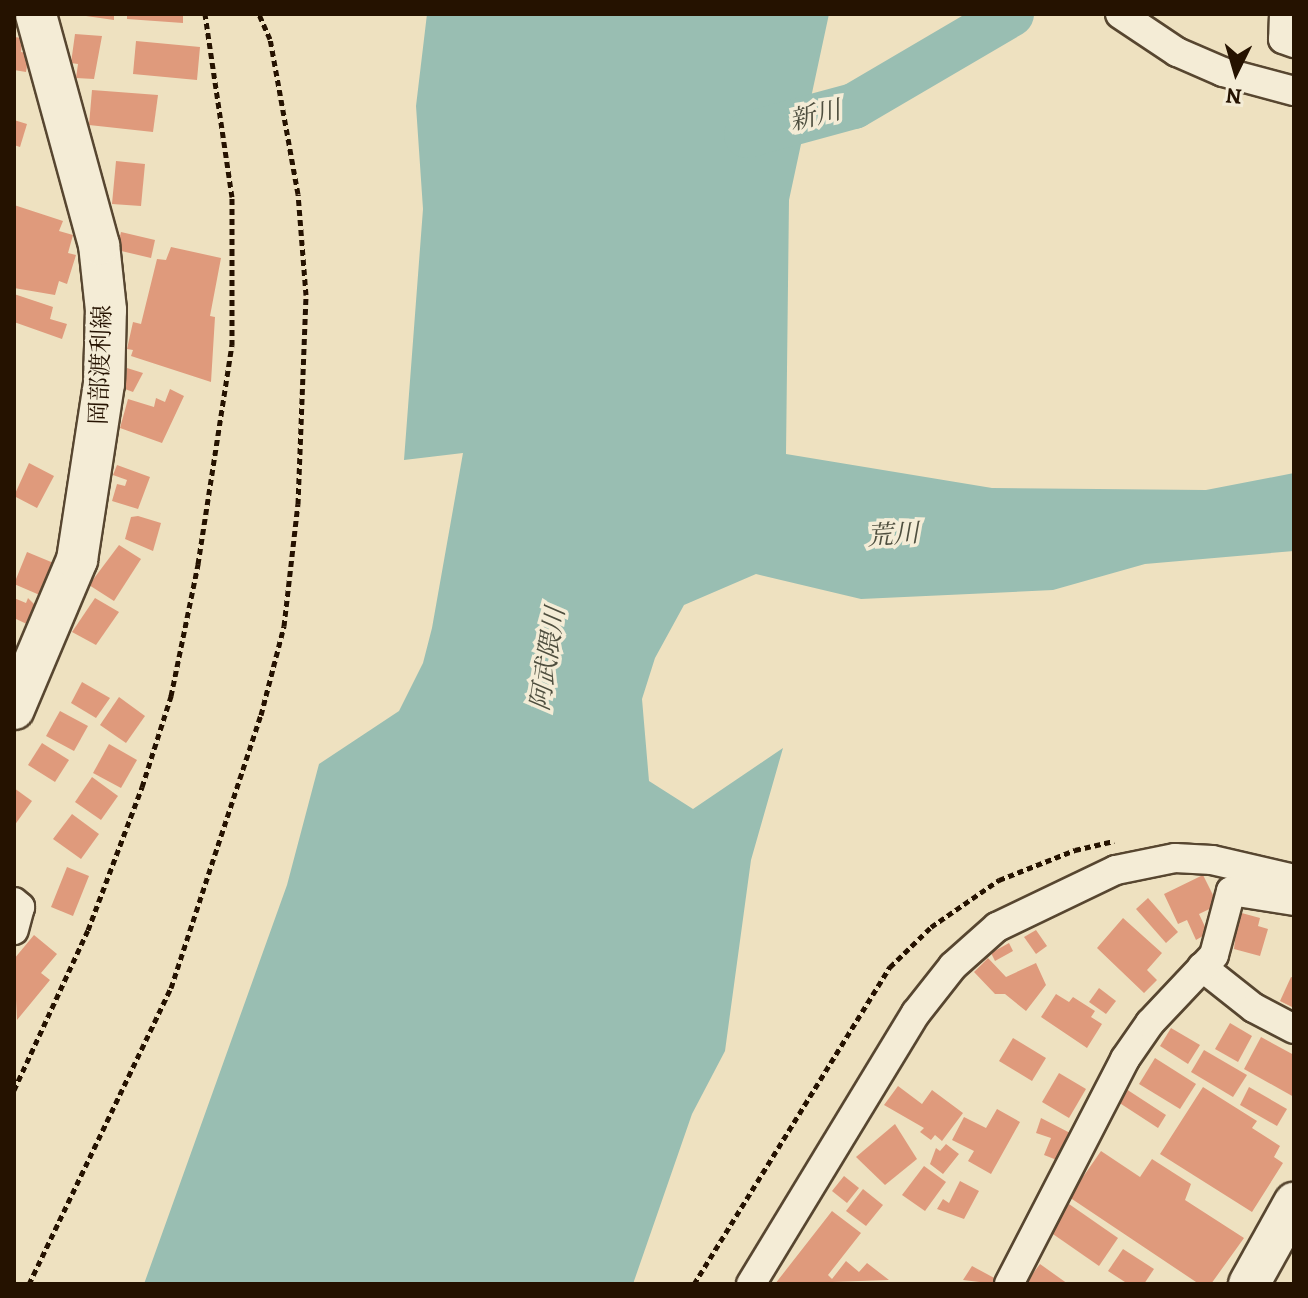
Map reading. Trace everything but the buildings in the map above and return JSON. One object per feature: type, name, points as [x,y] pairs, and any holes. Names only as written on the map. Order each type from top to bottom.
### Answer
[{"type":"main road","name":"岡部渡利線","points":[[14,709],[77,560],[104,384],[106,310],[99,245],[36,14]]},
{"type":"main road","points":[[1249,1284],[1294,1203]]},
{"type":"street","points":[[1120,14],[1177,52],[1223,72],[1294,91]]},
{"type":"street","points":[[1284,14],[1283,39],[1294,43]]},
{"type":"street","points":[[751,1284],[916,1013],[953,966],[997,927],[1116,870],[1175,858],[1212,860],[1294,879]]},
{"type":"street","points":[[1009,1284],[1125,1059],[1150,1023],[1202,967],[1220,942],[1231,891],[1294,901]]},
{"type":"street","points":[[14,902],[20,907],[14,930]]},
{"type":"street","points":[[1202,967],[1254,1008],[1294,1029]]},
{"type":"path","points":[[14,1090],[125,838],[171,696],[198,564],[232,345],[232,197],[205,14]]},
{"type":"path","points":[[29,1284],[171,988],[261,715],[284,626],[299,490],[306,295],[298,194],[270,39],[259,14]]},
{"type":"water","points":[[427,14],[829,14],[789,200],[786,454],[992,488],[1206,490],[1294,473],[1294,551],[1145,564],[1053,590],[861,599],[756,574],[684,605],[655,658],[642,699],[649,781],[693,809],[783,748],[751,860],[725,1051],[692,1114],[633,1284],[144,1284],[287,885],[319,764],[399,711],[423,663],[432,628],[463,453],[404,460],[423,209],[416,106]]},
{"type":"waterway","name":"新川","points":[[747,135],[854,106],[1011,14]]},
{"type":"water label","name":"荒川","points":[[893,535]]},
{"type":"water label","name":"阿武隈川","points":[[548,659]]}]
